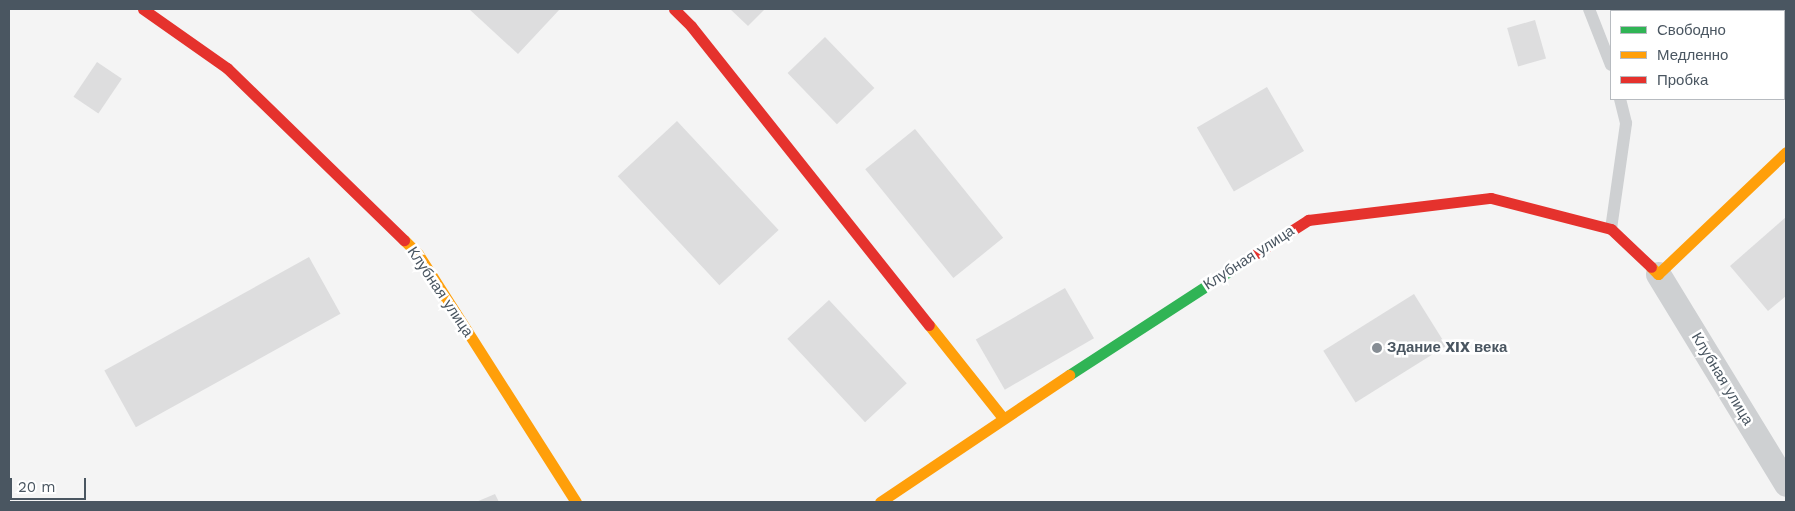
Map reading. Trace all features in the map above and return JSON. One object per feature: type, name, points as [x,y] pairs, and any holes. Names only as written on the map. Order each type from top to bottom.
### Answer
[{"type":"street","name":"Клубная улица","points":[[143,9],[227,68],[418,254],[576,502]]},
{"type":"street","points":[[674,9],[691,26],[1003,418]]},
{"type":"street","points":[[1658,274],[1786,152]]},
{"type":"street","name":"Клубная улица","points":[[880,502],[1003,418],[1308,220],[1491,198],[1611,229],[1658,274],[1786,484]]},
{"type":"lane","points":[[1589,9],[1610,62]]},
{"type":"lane","points":[[1611,229],[1626,123],[1620,100]]},
{"type":"building","points":[[469,9],[560,9],[518,54]]},
{"type":"building","points":[[730,9],[765,9],[748,26]]},
{"type":"building","points":[[1535,20],[1546,58],[1518,66],[1507,28]]},
{"type":"building","points":[[825,37],[874,88],[837,124],[788,73]]},
{"type":"building","points":[[97,62],[122,79],[98,114],[74,97]]},
{"type":"building","points":[[1267,87],[1304,151],[1234,192],[1197,128]]},
{"type":"building","points":[[677,121],[779,230],[719,285],[618,176]]},
{"type":"building","points":[[915,129],[1003,238],[953,278],[865,169]]},
{"type":"building","points":[[1786,217],[1786,296],[1768,311],[1730,266]]},
{"type":"building","points":[[309,257],[341,314],[136,427],[104,370]]},
{"type":"building","points":[[1065,288],[1094,338],[1005,390],[976,340]]},
{"type":"building","points":[[1414,294],[1446,346],[1356,402],[1323,351]]},
{"type":"building","points":[[829,300],[907,383],[865,422],[787,339]]},
{"type":"building","points":[[495,494],[499,502],[476,502]]},
{"type":"traffic: fast","points":[[1069,375],[1252,256]]},
{"type":"traffic: slow","points":[[1651,267],[1658,274],[1786,152]]},
{"type":"traffic: slow","points":[[404,240],[418,254],[576,502]]},
{"type":"traffic: slow","points":[[929,325],[1003,418]]},
{"type":"traffic: slow","points":[[880,502],[1069,375]]},
{"type":"traffic: jam","points":[[143,9],[227,68],[404,240]]},
{"type":"traffic: jam","points":[[674,9],[691,26],[929,325]]},
{"type":"traffic: jam","points":[[1252,256],[1308,220],[1491,198],[1611,229],[1651,267]]},
{"type":"place","name":"Здание XIX века","points":[[1377,348]]}]
